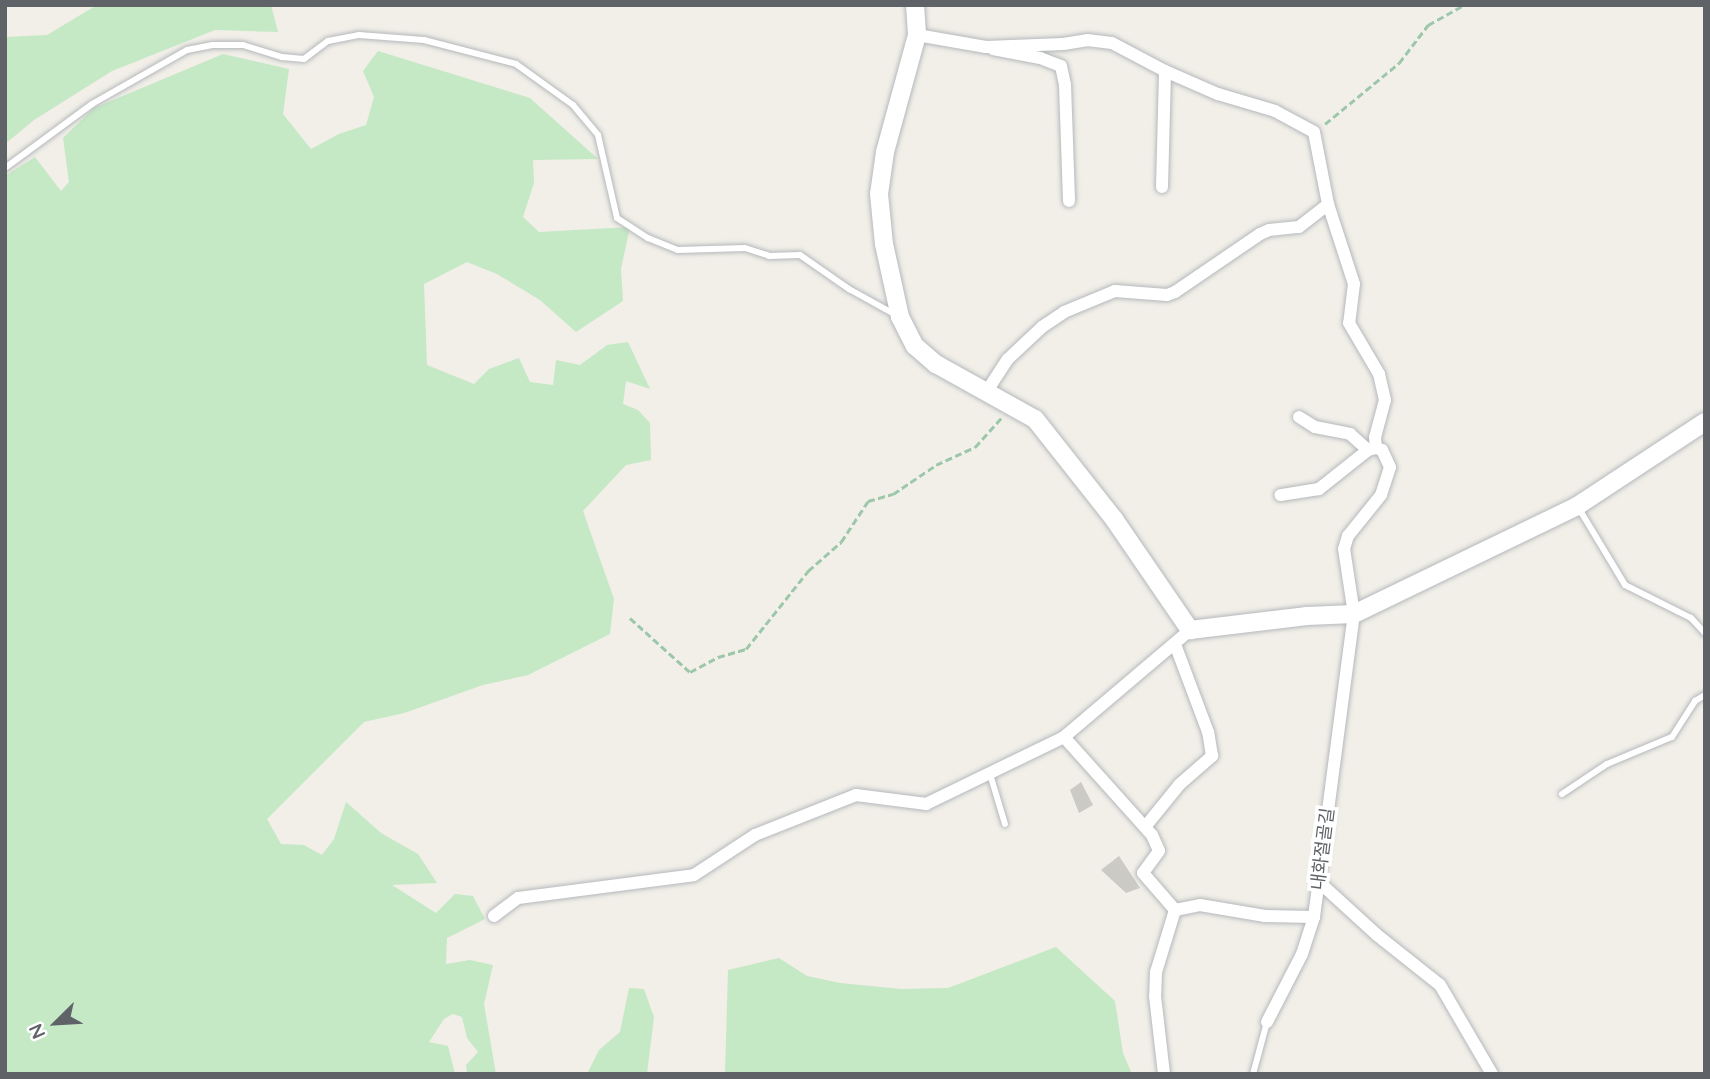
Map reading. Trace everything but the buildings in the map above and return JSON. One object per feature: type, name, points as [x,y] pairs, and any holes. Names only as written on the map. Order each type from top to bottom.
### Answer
[{"type":"street","points":[[915,5],[917,34],[885,152],[879,194],[884,244],[900,317],[915,346],[936,364],[1035,419],[1106,509],[1191,630]]},
{"type":"street","points":[[917,34],[1040,58],[1061,66],[1065,85],[1069,201]]},
{"type":"street","points":[[986,47],[1100,41],[1112,43],[1165,71],[1218,94],[1275,111],[1314,132],[1328,204],[1354,284],[1349,323],[1379,374],[1385,400],[1372,449],[1319,489],[1280,495]]},
{"type":"street","points":[[1162,187],[1165,71]]},
{"type":"street","points":[[987,391],[1008,359],[1042,327],[1064,312],[1115,291],[1167,295],[1175,292],[1203,270],[1260,234],[1269,230],[1299,227],[1328,204]]},
{"type":"street","points":[[1300,417],[1315,427],[1350,434],[1372,449]]},
{"type":"street","points":[[494,916],[518,898],[694,875],[755,835],[856,795],[926,804],[1064,737],[1191,630],[1307,616],[1354,614],[1577,506],[1705,422]]},
{"type":"street","name":"내화절골길","points":[[1267,1022],[1302,954],[1314,917],[1354,614],[1344,549],[1348,536],[1381,495],[1390,467],[1382,450],[1372,449]]},
{"type":"street","points":[[1145,827],[1180,784],[1212,756],[1208,732],[1175,644]]},
{"type":"street","points":[[1064,737],[1145,827],[1159,851],[1143,873],[1175,910]]},
{"type":"street","points":[[1320,882],[1377,935],[1440,985],[1492,1074]]},
{"type":"street","points":[[1175,910],[1200,905],[1265,916],[1314,917]]},
{"type":"street","points":[[1164,1074],[1155,996],[1156,972],[1175,910]]},
{"type":"lane","points":[[5,168],[92,104],[187,50],[213,45],[243,45],[282,57],[304,59],[328,41],[359,36],[424,40],[516,64],[573,105],[598,135],[617,218],[648,238],[678,250],[745,248],[769,256],[800,255],[849,289],[900,317]]},
{"type":"lane","points":[[1577,506],[1625,585],[1692,618],[1705,633]]},
{"type":"lane","points":[[1562,794],[1607,764],[1672,737],[1695,701],[1705,695]]},
{"type":"lane","points":[[989,772],[1004,824]]},
{"type":"lane","name":"내화절골길","points":[[1254,1074],[1267,1022]]},
{"type":"path","points":[[1314,132],[1399,63],[1428,25],[1464,5]]},
{"type":"path","points":[[630,618],[690,672],[718,657],[746,649],[808,571],[841,542],[868,501],[893,494],[936,465],[975,447],[1012,405]]},
{"type":"green space","points":[[97,5],[271,5],[278,32],[215,30],[112,71],[34,120],[5,144],[5,37],[47,35]]},
{"type":"green space","points":[[378,51],[530,98],[598,159],[533,160],[534,183],[523,217],[539,232],[630,227],[621,269],[623,301],[576,332],[540,300],[497,274],[467,262],[424,284],[427,365],[474,384],[489,369],[519,358],[530,382],[553,385],[556,360],[580,365],[607,345],[628,342],[650,389],[626,381],[623,404],[638,410],[650,423],[651,460],[626,465],[583,511],[614,599],[610,634],[528,675],[483,685],[404,713],[364,722],[267,819],[281,844],[304,845],[322,855],[334,839],[346,802],[381,833],[418,854],[437,883],[392,885],[436,913],[455,894],[473,896],[485,919],[447,938],[446,964],[470,960],[493,965],[484,1004],[496,1074],[467,1074],[466,1065],[478,1052],[467,1038],[462,1017],[453,1014],[444,1019],[429,1042],[448,1046],[455,1074],[5,1074],[5,176],[35,157],[61,191],[69,182],[63,138],[94,108],[223,54],[289,69],[283,114],[311,149],[339,134],[366,125],[374,97],[363,71]]},
{"type":"green space","points":[[1056,947],[1115,1001],[1123,1053],[1132,1074],[725,1074],[728,970],[779,958],[807,976],[840,983],[901,989],[948,988]]},
{"type":"green space","points":[[629,988],[644,989],[654,1017],[647,1074],[587,1074],[599,1050],[620,1032]]}]
